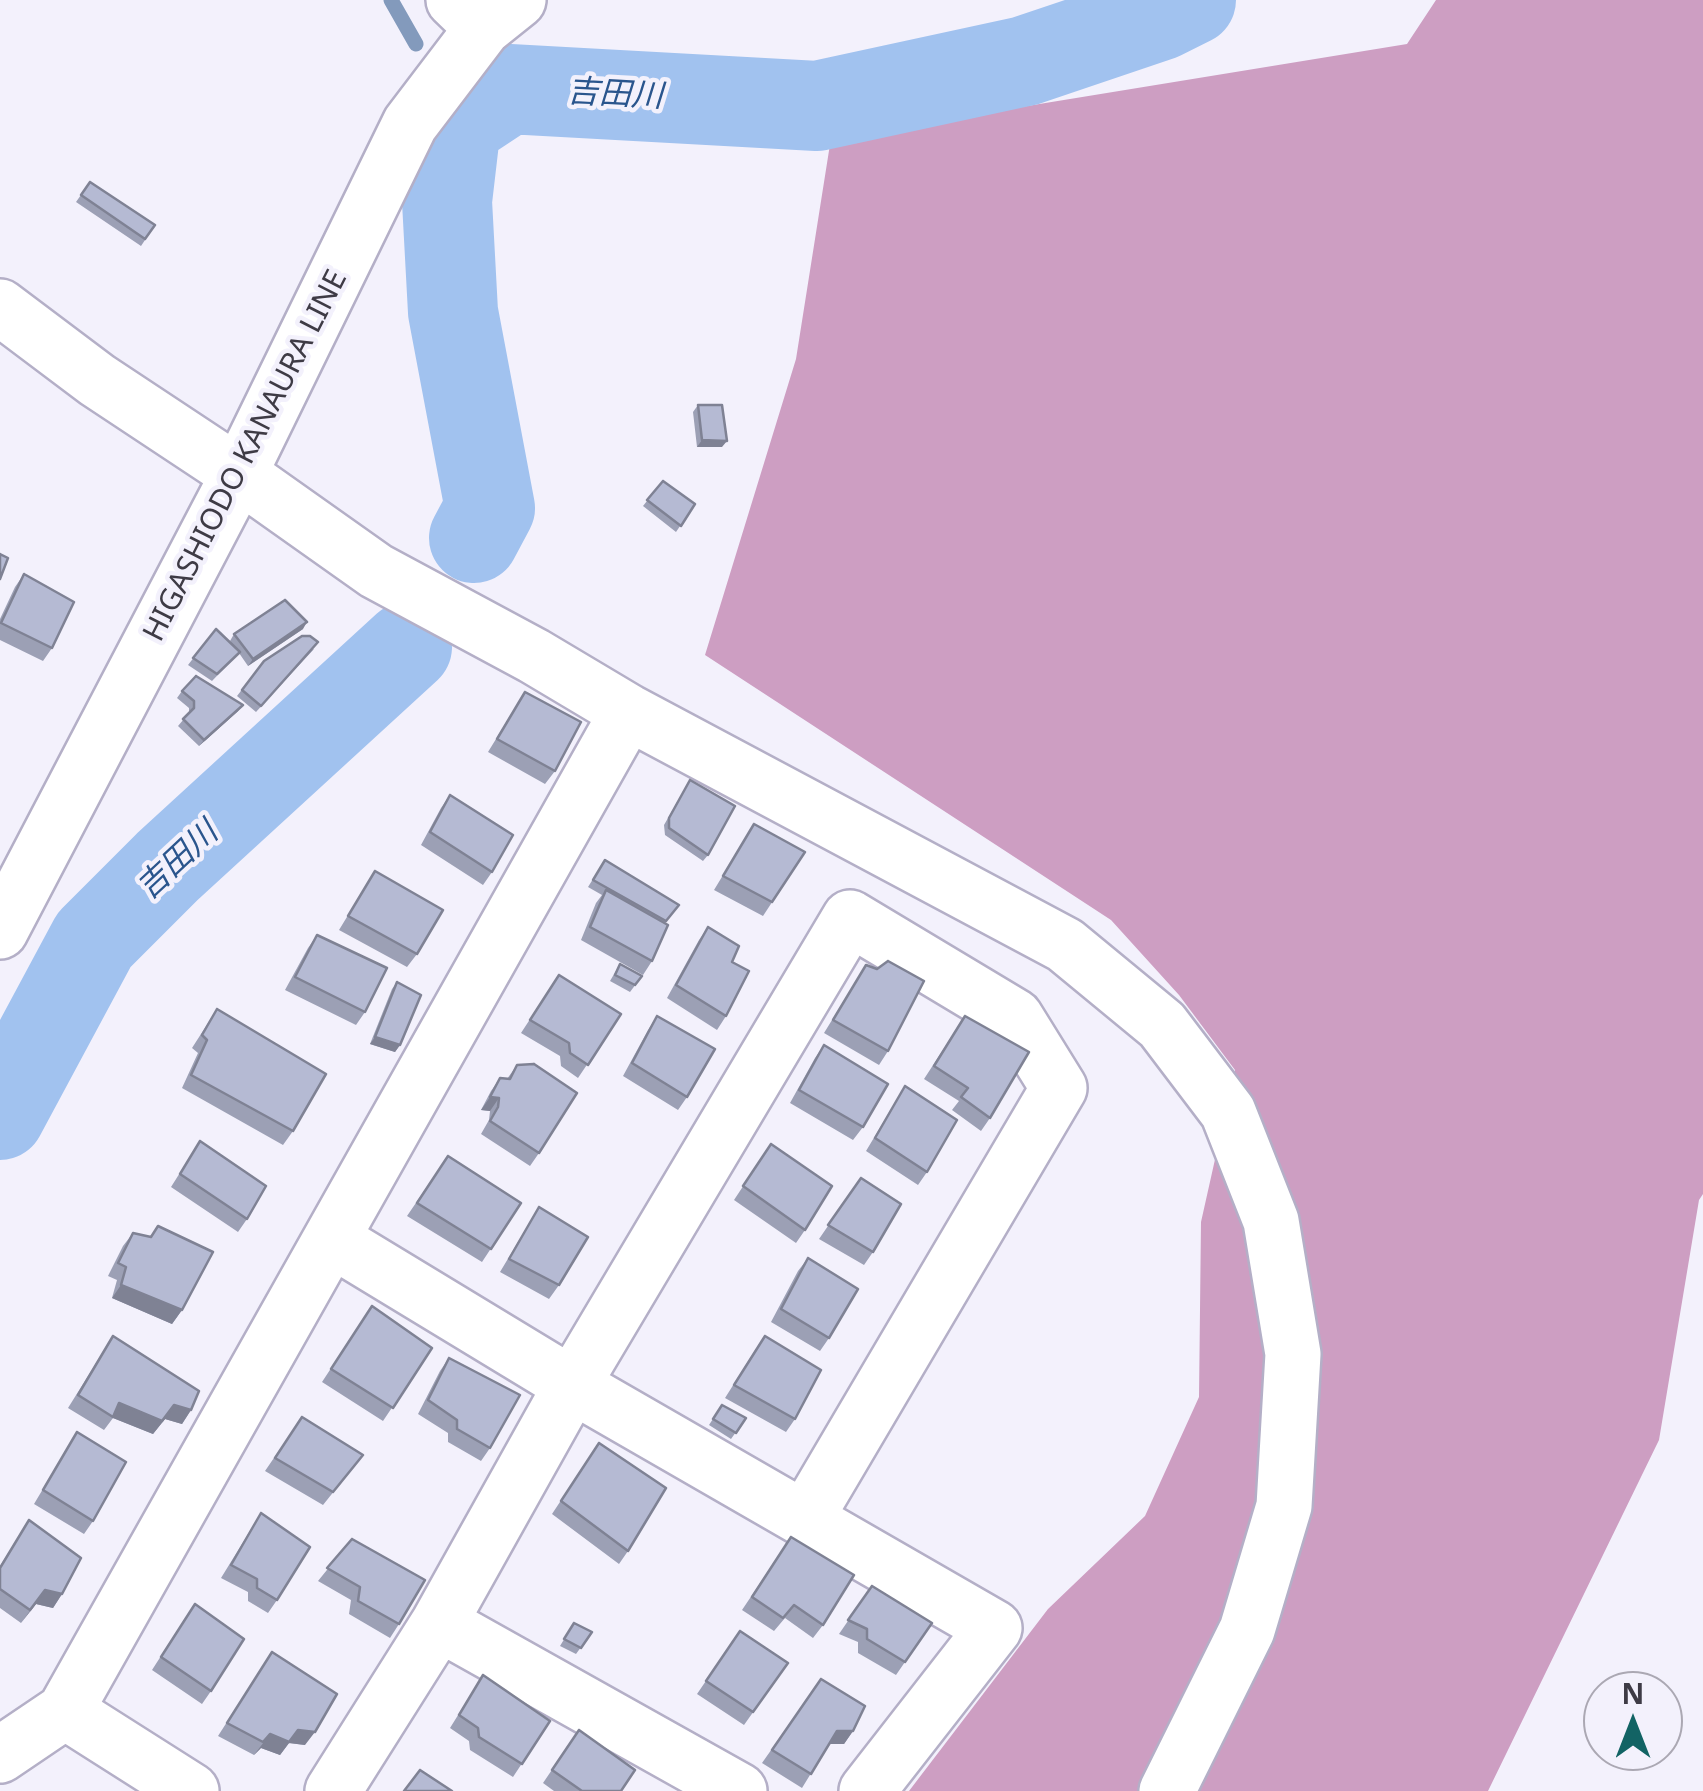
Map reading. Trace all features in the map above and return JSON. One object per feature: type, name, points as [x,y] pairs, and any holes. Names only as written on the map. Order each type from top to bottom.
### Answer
[{"type":"street","name":"HIGASHIODO KANAURA LINE","points":[[0,931],[239,474],[410,124],[485,10]]},
{"type":"street","points":[[0,307],[96,380],[239,474],[376,572],[534,656],[628,712],[1065,945],[1162,1024],[1228,1112],[1271,1221],[1292,1354],[1284,1506],[1247,1630],[1167,1791]]},
{"type":"street","points":[[0,1756],[65,1711],[628,712]]},
{"type":"street","points":[[333,1791],[439,1623],[572,1385],[850,918],[1015,1017],[1059,1088],[806,1517]]},
{"type":"street","points":[[333,1240],[572,1385],[994,1628],[867,1791]]},
{"type":"street","points":[[439,1623],[739,1791]]},
{"type":"street","points":[[65,1711],[191,1791]]},
{"type":"shaded area","points":[[1436,0],[1703,0],[1703,1194],[1659,1440],[1488,1791],[909,1791],[1048,1609],[1145,1516],[1199,1397],[1201,1222],[1235,1070],[1179,995],[1111,920],[705,655],[796,359],[831,138],[1407,44]]},
{"type":"building","points":[[90,182],[155,225],[145,239],[81,195]]},
{"type":"building","points":[[698,405],[722,405],[727,441],[702,440]]},
{"type":"building","points":[[663,481],[695,504],[681,526],[647,500]]},
{"type":"building","points":[[0,554],[8,558],[0,579]]},
{"type":"building","points":[[24,574],[74,602],[52,648],[1,623]]},
{"type":"building","points":[[285,600],[307,622],[253,659],[234,634]]},
{"type":"building","points":[[216,629],[240,652],[217,674],[193,658]]},
{"type":"building","points":[[302,636],[318,642],[261,706],[242,690],[264,661]]},
{"type":"building","points":[[196,676],[243,705],[204,740],[183,719],[194,708],[194,701],[182,691]]},
{"type":"building","points":[[525,692],[581,722],[555,771],[497,739]]},
{"type":"building","points":[[690,780],[735,806],[708,855],[669,828],[669,818]]},
{"type":"building","points":[[450,795],[513,835],[492,872],[430,832]]},
{"type":"building","points":[[754,824],[805,852],[772,902],[723,876]]},
{"type":"building","points":[[605,860],[679,905],[666,921],[593,880]]},
{"type":"building","points":[[375,871],[443,910],[417,954],[348,916]]},
{"type":"building","points":[[606,890],[668,925],[652,961],[590,927]]},
{"type":"building","points":[[708,927],[739,946],[732,962],[749,971],[726,1016],[676,985]]},
{"type":"building","points":[[317,935],[387,968],[365,1012],[295,977]]},
{"type":"building","points":[[888,961],[924,981],[888,1051],[833,1020],[866,965],[877,969]]},
{"type":"building","points":[[620,964],[642,976],[635,985],[615,975]]},
{"type":"building","points":[[559,975],[621,1014],[588,1065],[570,1053],[569,1043],[530,1020]]},
{"type":"building","points":[[397,982],[421,995],[400,1045],[375,1037]]},
{"type":"building","points":[[217,1009],[326,1074],[293,1131],[191,1075],[207,1040],[202,1035]]},
{"type":"building","points":[[657,1016],[715,1049],[687,1097],[632,1063]]},
{"type":"building","points":[[965,1016],[1029,1052],[990,1118],[961,1097],[968,1088],[934,1066]]},
{"type":"building","points":[[824,1045],[888,1084],[863,1127],[799,1090]]},
{"type":"building","points":[[534,1064],[577,1093],[539,1153],[490,1121],[499,1098],[490,1097],[500,1078],[510,1079],[517,1065]]},
{"type":"building","points":[[905,1086],[957,1120],[927,1172],[875,1138]]},
{"type":"building","points":[[200,1141],[266,1186],[247,1219],[180,1174]]},
{"type":"building","points":[[771,1144],[832,1186],[805,1230],[743,1186]]},
{"type":"building","points":[[448,1156],[521,1203],[491,1249],[417,1203]]},
{"type":"building","points":[[861,1178],[901,1204],[873,1252],[828,1225]]},
{"type":"building","points":[[539,1207],[588,1237],[559,1285],[509,1259]]},
{"type":"building","points":[[158,1226],[213,1252],[182,1310],[121,1285],[126,1267],[118,1263],[133,1233],[151,1237]]},
{"type":"building","points":[[808,1258],[858,1289],[829,1338],[781,1309]]},
{"type":"building","points":[[372,1306],[432,1348],[393,1408],[331,1369]]},
{"type":"building","points":[[113,1336],[199,1391],[191,1410],[174,1405],[162,1421],[119,1403],[113,1417],[78,1395]]},
{"type":"building","points":[[765,1336],[821,1370],[795,1419],[734,1385]]},
{"type":"building","points":[[449,1358],[520,1395],[490,1448],[457,1429],[457,1420],[428,1400]]},
{"type":"building","points":[[722,1405],[746,1418],[736,1433],[713,1419]]},
{"type":"building","points":[[302,1417],[363,1455],[333,1492],[275,1458]]},
{"type":"building","points":[[77,1432],[126,1462],[93,1521],[43,1490]]},
{"type":"building","points":[[599,1443],[666,1488],[628,1551],[561,1501]]},
{"type":"building","points":[[261,1513],[310,1547],[277,1600],[257,1588],[257,1579],[231,1565]]},
{"type":"building","points":[[29,1520],[81,1558],[62,1594],[45,1590],[30,1610],[0,1589],[0,1568]]},
{"type":"building","points":[[791,1537],[854,1575],[823,1625],[794,1605],[783,1618],[752,1597]]},
{"type":"building","points":[[352,1539],[425,1580],[399,1624],[358,1601],[360,1587],[327,1568]]},
{"type":"building","points":[[872,1586],[932,1623],[905,1662],[867,1639],[867,1629],[848,1620]]},
{"type":"building","points":[[195,1604],[244,1639],[211,1691],[161,1657]]},
{"type":"building","points":[[574,1623],[592,1632],[581,1648],[564,1639]]},
{"type":"building","points":[[740,1631],[788,1663],[753,1712],[706,1681]]},
{"type":"building","points":[[272,1652],[337,1694],[315,1732],[298,1730],[289,1742],[270,1734],[263,1742],[227,1723]]},
{"type":"building","points":[[483,1675],[550,1721],[522,1764],[479,1737],[478,1728],[459,1715]]},
{"type":"building","points":[[821,1679],[865,1706],[853,1731],[837,1731],[811,1774],[772,1750]]},
{"type":"building","points":[[579,1730],[635,1770],[621,1791],[582,1791],[552,1770]]},
{"type":"building","points":[[420,1770],[452,1791],[404,1791]]},
{"type":"waterway","points":[[391,0],[416,44]]},
{"type":"waterway","name":"吉田川","points":[[474,538],[490,508],[453,312],[447,201],[456,124],[509,89],[817,106],[1025,61],[1161,15],[1191,0]]},
{"type":"waterway","points":[[452,114],[456,124]]},
{"type":"waterway","name":"吉田川","points":[[0,1115],[94,940],[168,866],[407,647]]}]
